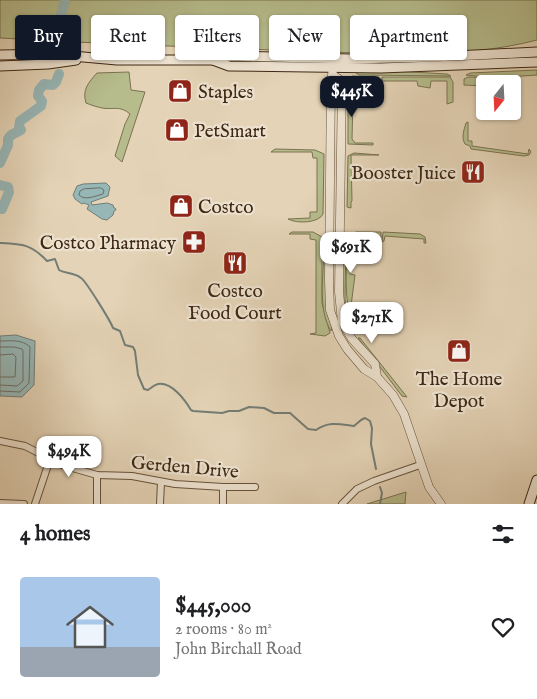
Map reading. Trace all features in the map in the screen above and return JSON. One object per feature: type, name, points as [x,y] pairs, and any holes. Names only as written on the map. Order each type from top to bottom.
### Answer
[{"type":"main road","points":[[334,67],[434,57],[537,52]]},
{"type":"main road","points":[[0,55],[50,54],[88,58],[213,60],[229,56],[334,67],[390,68],[537,62]]},
{"type":"main road","points":[[0,66],[48,64],[88,58]]},
{"type":"main road","points":[[528,504],[537,485]]},
{"type":"street","points":[[334,67],[342,81],[339,292],[342,322],[352,339],[374,364],[377,377],[393,395],[404,414],[429,487],[441,504]]},
{"type":"street","name":"Gerden Drive","points":[[0,441],[25,446],[62,465],[97,475],[132,476],[161,482],[223,488],[255,487]]},
{"type":"street","points":[[35,504],[50,459]]},
{"type":"street","points":[[342,504],[357,489],[365,485],[420,465]]},
{"type":"street","points":[[97,475],[97,504]]},
{"type":"street","points":[[160,504],[161,482]]},
{"type":"street","points":[[223,488],[223,504]]},
{"type":"street","points":[[0,503],[24,504]]},
{"type":"green space","points":[[0,0],[537,0],[537,40],[467,51],[467,15],[350,15],[350,53],[340,52],[340,15],[269,15],[269,50],[259,49],[259,15],[175,15],[175,46],[165,46],[165,15],[91,15],[91,42],[81,42],[81,15],[15,15],[15,39],[0,38]]},
{"type":"green space","points":[[377,70],[447,74],[451,76],[359,75],[353,71]]},
{"type":"green space","points":[[537,70],[537,75],[521,76],[466,75],[470,73]]},
{"type":"green space","points":[[129,72],[131,90],[145,92],[122,162],[115,156],[130,114],[120,109],[102,108],[86,103],[85,90],[97,73]]},
{"type":"green space","points":[[352,76],[379,77],[379,87],[362,86],[362,90],[354,90],[353,98],[352,139],[355,143],[373,143],[373,145],[348,144],[348,84]]},
{"type":"green space","points":[[382,77],[450,77],[453,82],[453,102],[447,104],[447,81],[431,81],[430,88],[418,86],[417,81],[382,81]]},
{"type":"green space","points":[[476,77],[476,86],[464,85],[464,79]]},
{"type":"green space","points":[[468,122],[468,141],[472,141],[472,146],[528,154],[529,149],[531,152],[529,155],[524,156],[471,149],[470,146],[465,144],[463,139],[464,128]]},
{"type":"green space","points":[[275,149],[315,150],[324,154],[323,214],[321,217],[307,222],[297,222],[288,219],[310,218],[310,212],[317,212],[317,158],[313,158],[312,152],[271,152]]},
{"type":"green space","points":[[354,153],[379,155],[351,155],[351,208],[347,207],[348,156]]},
{"type":"green space","points":[[292,232],[313,232],[322,237],[322,303],[330,333],[325,336],[310,334],[316,333],[316,240],[310,239],[310,234],[289,234]]},
{"type":"green space","points":[[356,232],[381,232],[381,242],[379,241],[379,236],[360,236],[360,242],[355,241],[350,274],[355,275],[351,306],[353,307],[353,312],[364,313],[365,308],[368,310],[361,318],[352,323],[346,292],[347,240],[348,236]]},
{"type":"green space","points":[[383,232],[420,234],[425,237],[426,243],[424,243],[424,239],[385,236],[382,242]]},
{"type":"green space","points":[[346,238],[345,299],[350,322],[346,316],[342,295],[343,256]]},
{"type":"green space","points":[[326,243],[328,313],[331,331],[324,312],[323,302],[324,247]]},
{"type":"green space","points":[[358,338],[360,338],[407,397],[402,396]]},
{"type":"green space","points":[[406,492],[405,504],[367,504]]},
{"type":"water","points":[[106,183],[110,187],[108,196],[91,202],[92,205],[107,203],[113,205],[116,210],[107,220],[102,219],[87,209],[89,205],[82,204],[73,195],[77,186]]},
{"type":"water","points":[[16,335],[35,341],[34,385],[22,397],[0,396],[0,336]]},
{"type":"waterway","points":[[61,15],[65,0]]},
{"type":"waterway","points":[[0,163],[8,145],[8,139],[11,135],[21,130],[19,127],[20,121],[41,106],[42,101],[38,96],[39,90],[44,84],[53,85],[59,74]]},
{"type":"waterway","points":[[0,185],[8,187],[9,192],[2,209],[0,209]]},
{"type":"waterway","points":[[0,243],[31,248],[47,261],[55,259],[59,270],[76,275],[84,281],[113,328],[120,331],[125,345],[133,347],[138,375],[144,389],[148,390],[158,384],[168,386],[178,392],[193,411],[222,413],[239,411],[249,407],[264,408],[274,413],[290,413],[308,429],[316,430],[325,425],[334,424],[354,426],[365,418],[370,421],[372,428],[371,444],[376,469]]},
{"type":"waterway","points":[[380,487],[382,493],[380,504]]},
{"type":"place","name":"Staples","points":[[180,91]]},
{"type":"place","name":"PetSmart","points":[[177,130]]},
{"type":"place","name":"Booster Juice","points":[[473,172]]},
{"type":"place","name":"Costco","points":[[181,206]]},
{"type":"place","name":"Costco Pharmacy","points":[[194,242]]},
{"type":"place","name":"Costco Food Court","points":[[235,263]]},
{"type":"place","name":"The Home Depot","points":[[459,351]]}]
